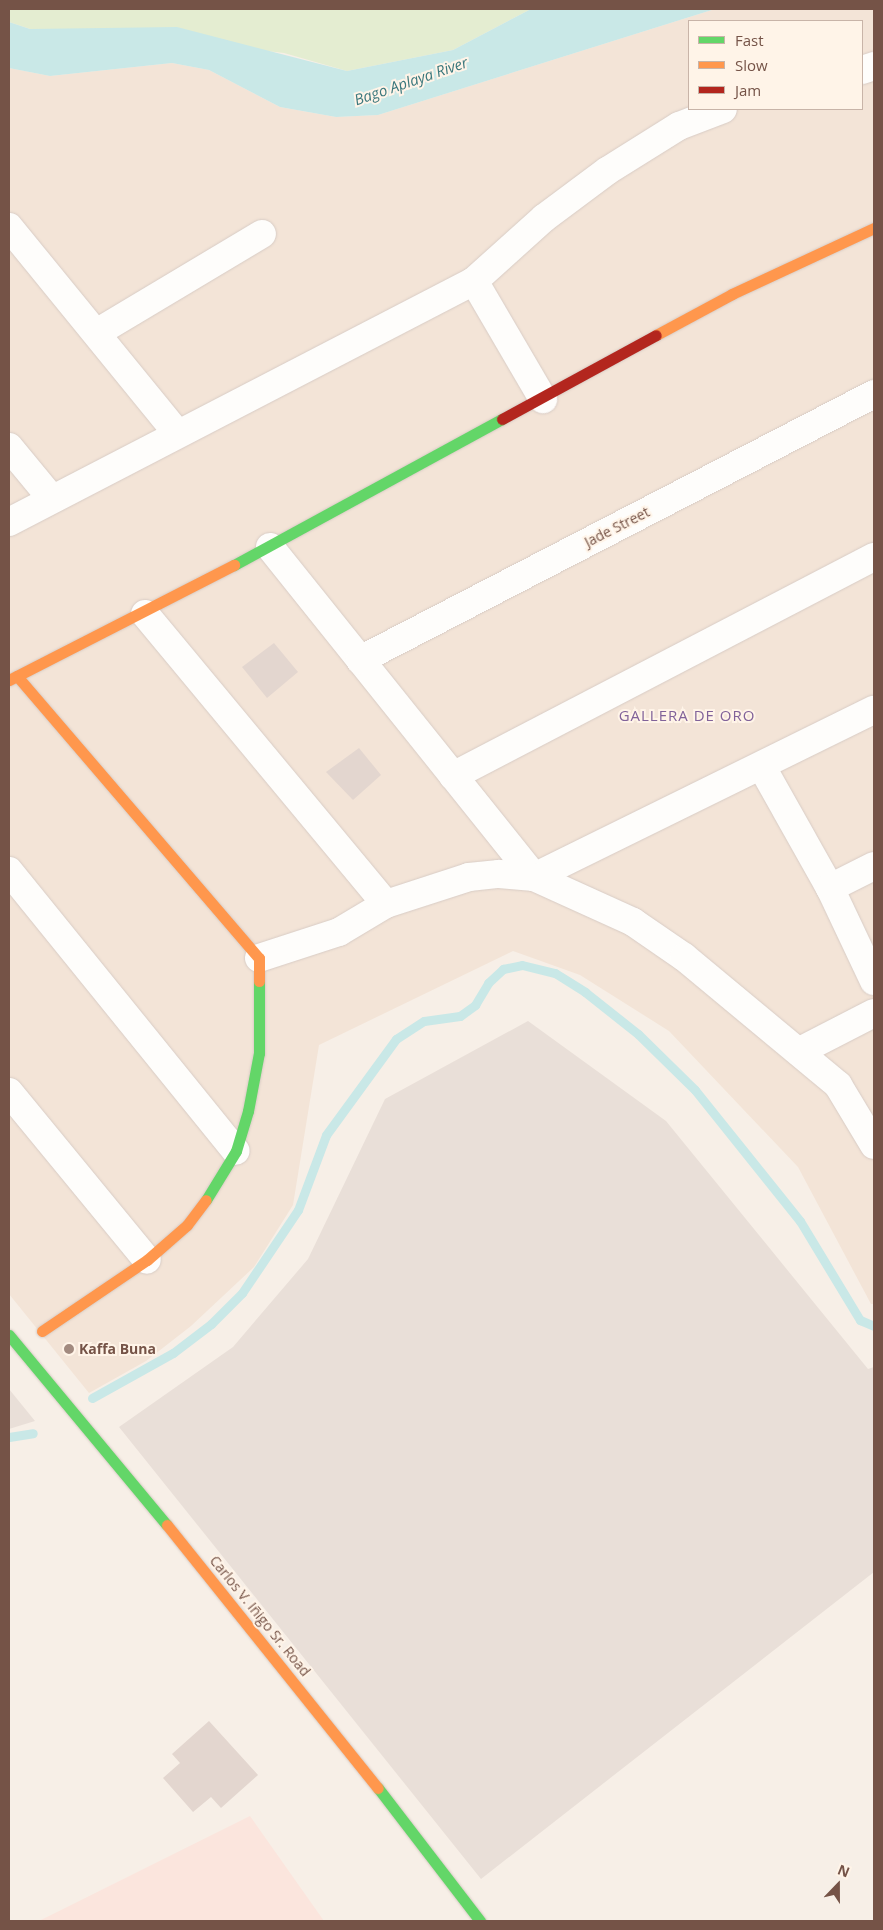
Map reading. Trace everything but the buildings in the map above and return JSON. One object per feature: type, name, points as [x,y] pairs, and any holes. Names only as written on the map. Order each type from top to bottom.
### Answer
[{"type":"street","points":[[9,522],[177,433],[474,281],[544,218],[607,171],[679,126],[720,110]]},
{"type":"street","points":[[9,226],[98,332],[177,433]]},
{"type":"street","points":[[42,1331],[147,1260],[187,1225],[213,1192],[236,1151],[259,1053],[259,958],[13,678],[145,614],[543,399],[732,294],[874,228]]},
{"type":"street","points":[[98,332],[262,234]]},
{"type":"street","points":[[474,281],[543,399]]},
{"type":"street","name":"Jade Street","points":[[360,660],[874,394]]},
{"type":"street","points":[[9,447],[52,499]]},
{"type":"street","points":[[270,547],[534,878]]},
{"type":"street","points":[[453,776],[874,557]]},
{"type":"street","points":[[145,614],[386,904]]},
{"type":"street","points":[[534,878],[874,710]]},
{"type":"street","points":[[762,767],[830,888],[874,981]]},
{"type":"street","points":[[830,888],[874,866]]},
{"type":"street","points":[[9,871],[236,1151]]},
{"type":"street","points":[[259,958],[340,932],[386,904],[469,877],[499,874],[534,878],[580,895],[633,922],[684,957],[800,1051],[838,1085],[874,1145]]},
{"type":"street","points":[[800,1051],[874,1013]]},
{"type":"street","points":[[9,1092],[147,1260]]},
{"type":"street","name":"Carlos V. Iñigo Sr. Road","points":[[9,1335],[203,1569],[433,1856],[480,1921]]},
{"type":"shaded area","points":[[715,9],[874,9],[874,1304],[871,1304],[798,1167],[669,1031],[580,975],[513,951],[319,1045],[293,1205],[254,1267],[191,1326],[146,1361],[89,1393],[9,1294],[9,68],[50,76],[172,63],[209,70],[280,107],[336,117],[378,115]]},
{"type":"shaded area","points":[[528,1021],[666,1121],[868,1369],[874,1367],[874,1572],[481,1879],[119,1427],[233,1347],[308,1259],[385,1099]]},
{"type":"shaded area","points":[[9,1389],[35,1421],[9,1429]]},
{"type":"shaded area","points":[[250,1816],[324,1921],[39,1921]]},
{"type":"green space","points":[[9,9],[531,9],[453,50],[347,71],[284,53],[88,30],[30,29],[9,22]]},
{"type":"water","name":"Bago Aplaya River","points":[[531,9],[715,9],[378,115],[336,117],[280,107],[209,70],[172,63],[50,76],[9,68],[9,22],[30,29],[177,27],[347,71],[453,50]]},
{"type":"waterway","points":[[92,1398],[173,1353],[211,1324],[242,1293],[298,1210],[326,1135],[396,1039],[424,1021],[460,1016],[475,1005],[488,983],[503,969],[522,965],[555,973],[585,992],[638,1034],[695,1090],[800,1221],[860,1320],[874,1326]]},
{"type":"waterway","points":[[9,1437],[33,1433]]},
{"type":"traffic: fast","points":[[234,565],[502,419]]},
{"type":"traffic: fast","points":[[206,1200],[236,1151],[248,1111],[259,1053],[259,981]]},
{"type":"traffic: fast","points":[[9,1335],[167,1525]]},
{"type":"traffic: fast","points":[[378,1788],[480,1921]]},
{"type":"traffic: slow","points":[[656,335],[732,294],[874,228]]},
{"type":"traffic: slow","points":[[9,680],[234,565]]},
{"type":"traffic: slow","points":[[17,676],[259,958],[259,981]]},
{"type":"traffic: slow","points":[[42,1331],[147,1260],[187,1225],[206,1200]]},
{"type":"traffic: slow","points":[[167,1525],[378,1788]]},
{"type":"traffic: jam","points":[[502,419],[656,335]]},
{"type":"place","name":"Kaffa Buna","points":[[69,1349]]},
{"type":"district","name":"GALLERA DE ORO","points":[[687,716]]}]
